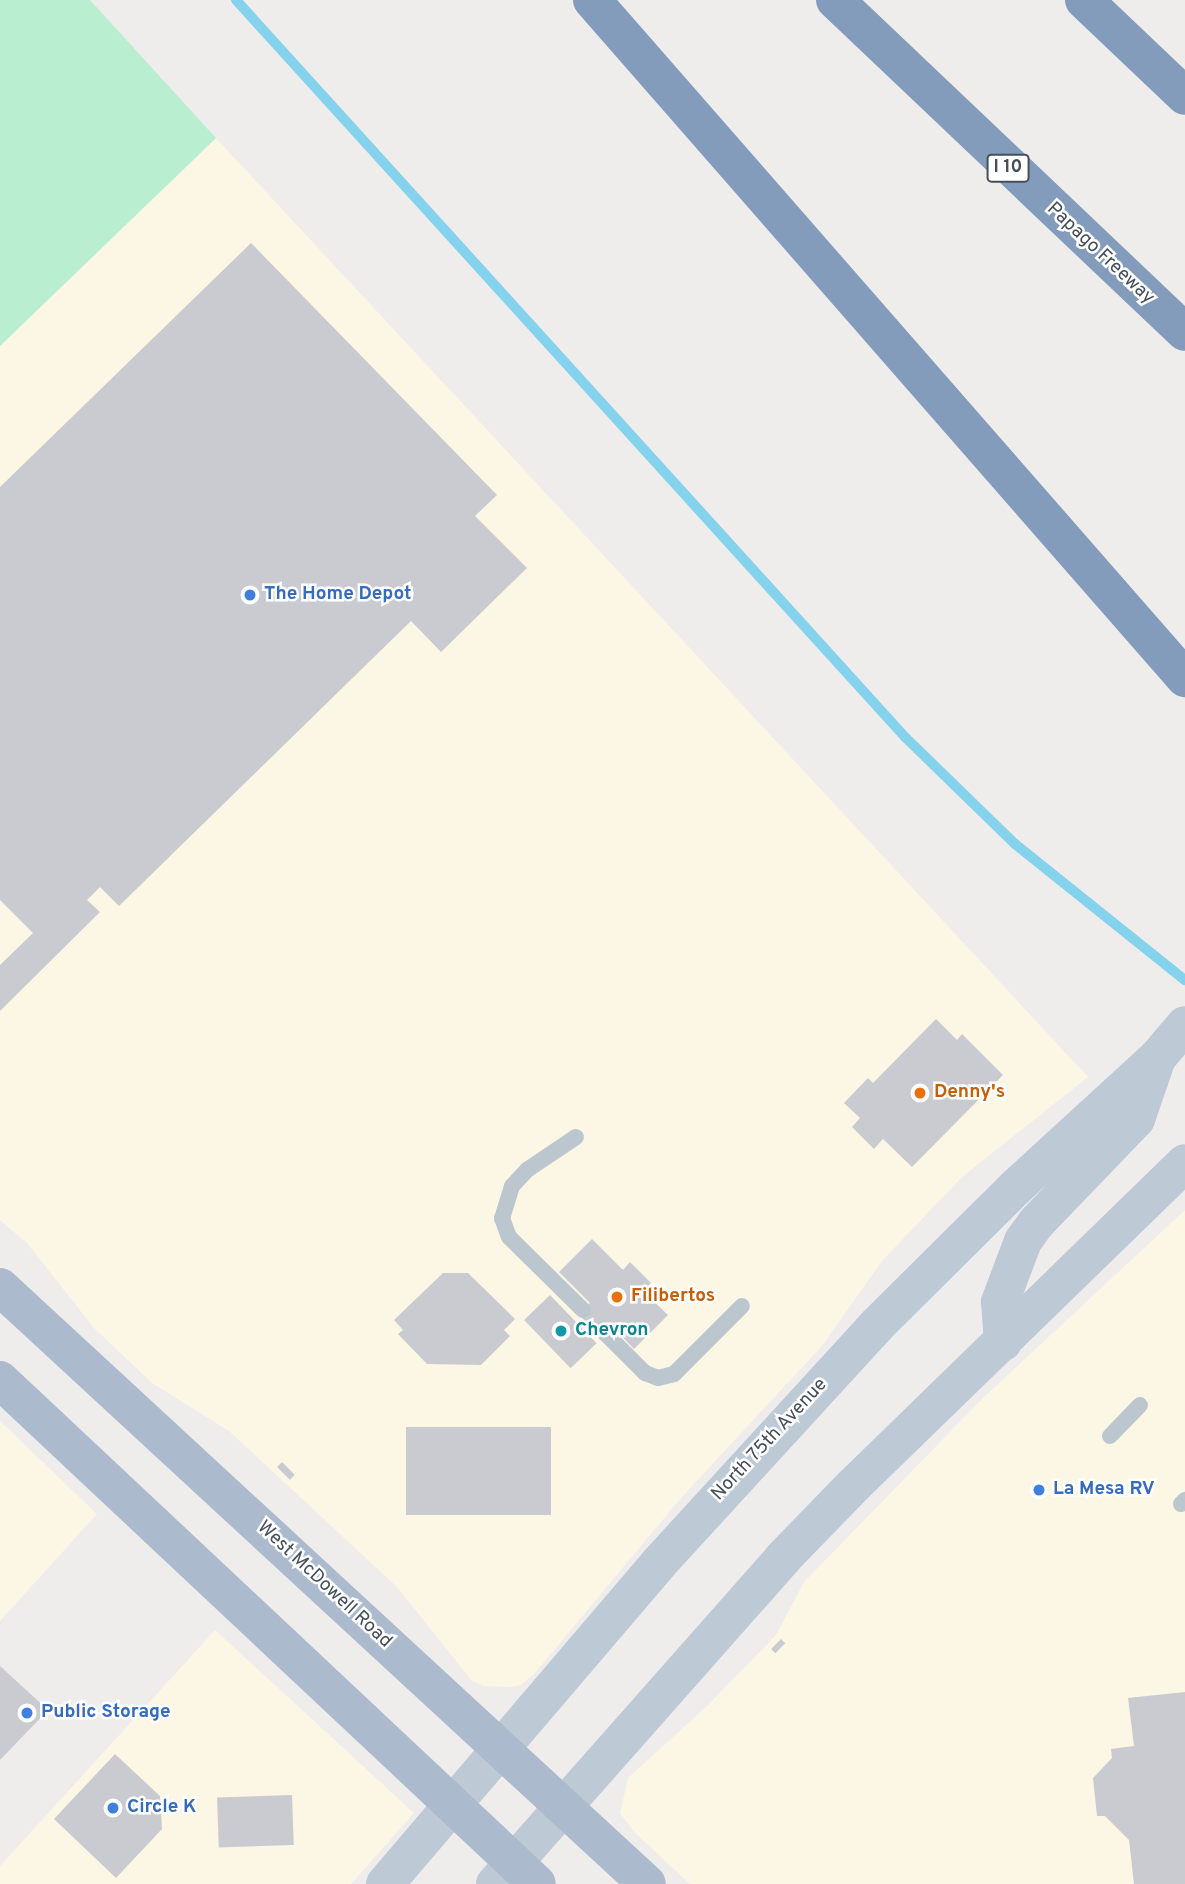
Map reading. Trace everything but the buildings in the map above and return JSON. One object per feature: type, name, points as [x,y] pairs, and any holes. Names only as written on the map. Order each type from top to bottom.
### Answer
[{"type":"highway","points":[[592,0],[1185,678]]},
{"type":"highway","name":"Papago Freeway","points":[[835,0],[1185,332]]},
{"type":"highway","points":[[1084,0],[1185,96]]},
{"type":"main road","points":[[1003,1342],[1000,1303],[1023,1241],[1036,1223],[1136,1119],[1172,1039]]},
{"type":"main road","name":"North 75th Avenue","points":[[385,1884],[659,1563],[877,1325],[1016,1187],[1172,1039]]},
{"type":"main road","points":[[0,1380],[452,1805],[515,1877],[562,1806],[783,1558],[1185,1163]]},
{"type":"main road","name":"West McDowell Road","points":[[0,1287],[647,1884]]},
{"type":"lane","points":[[576,1137],[527,1170],[512,1186],[502,1218],[509,1237],[583,1310]]},
{"type":"lane","points":[[602,1330],[645,1373],[658,1378],[674,1374],[742,1306]]},
{"type":"lane","points":[[1110,1436],[1140,1405]]},
{"type":"shaded area","points":[[216,138],[1088,1077],[962,1177],[882,1261],[822,1346],[681,1498],[535,1673],[521,1685],[484,1686],[472,1681],[397,1587],[229,1431],[152,1383],[94,1328],[27,1243],[0,1220],[0,346]]},
{"type":"shaded area","name":"La Mesa RV","points":[[1185,1210],[1185,1884],[690,1884],[634,1832],[620,1813],[628,1778],[707,1706],[776,1635],[804,1582],[983,1398]]},
{"type":"shaded area","points":[[0,1421],[97,1514],[0,1621]]},
{"type":"shaded area","points":[[215,1630],[414,1813],[351,1884],[0,1884],[0,1866]]},
{"type":"green space","points":[[0,0],[90,0],[216,138],[0,346]]},
{"type":"waterway","points":[[236,0],[905,737],[1015,844],[1185,980]]},
{"type":"place","name":"The Home Depot","points":[[250,595]]},
{"type":"place","name":"Denny's","points":[[920,1093]]},
{"type":"place","name":"Filibertos","points":[[617,1297]]},
{"type":"place","name":"Chevron","points":[[561,1331]]},
{"type":"place","name":"La Mesa RV","points":[[1039,1490]]},
{"type":"place","name":"Public Storage","points":[[27,1713]]},
{"type":"place","name":"Circle K","points":[[113,1808]]}]
